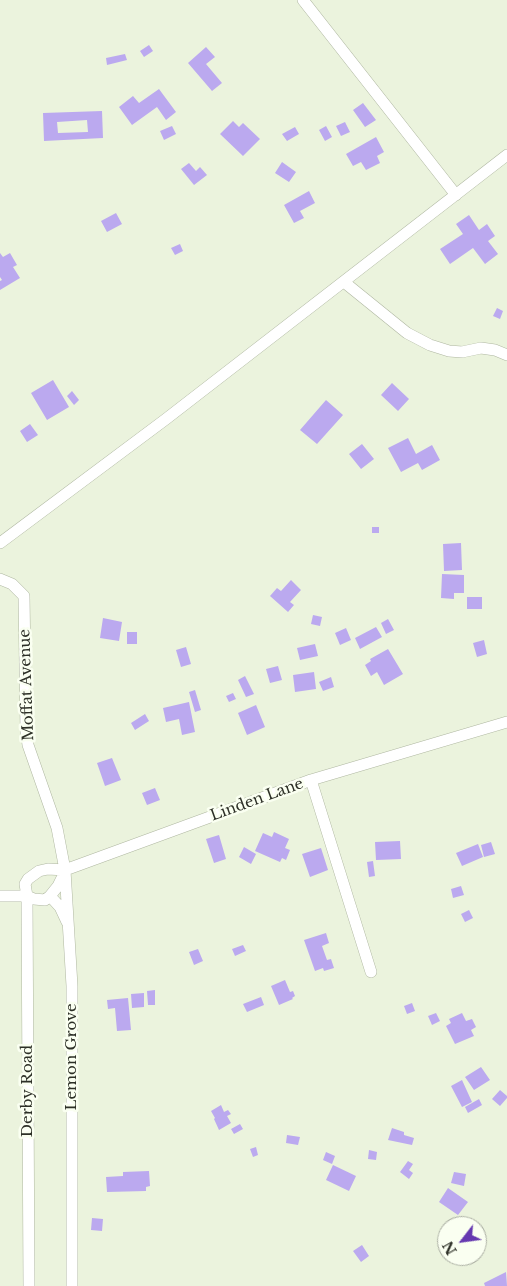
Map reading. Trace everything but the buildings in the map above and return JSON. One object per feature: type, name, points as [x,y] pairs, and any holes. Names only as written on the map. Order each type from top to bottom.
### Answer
[{"type":"street","points":[[303,0],[456,195]]},
{"type":"street","points":[[0,543],[166,419],[507,155]]},
{"type":"street","points":[[344,282],[407,333],[430,346],[455,352],[481,348],[495,350],[507,355]]},
{"type":"street","name":"Moffat Avenue","points":[[0,579],[12,584],[24,596],[26,731],[28,745],[57,828]]},
{"type":"street","name":"Linden Lane","points":[[27,896],[25,884],[39,871],[48,869],[65,870],[310,780],[507,722]]},
{"type":"street","points":[[310,780],[372,972]]},
{"type":"street","name":"Lemon Grove","points":[[57,828],[65,870],[70,926],[72,986],[72,1286]]},
{"type":"street","points":[[0,896],[27,896],[45,900],[58,886],[65,870]]},
{"type":"street","name":"Derby Road","points":[[27,896],[29,1286]]},
{"type":"street","points":[[50,896],[60,907],[70,926]]}]
